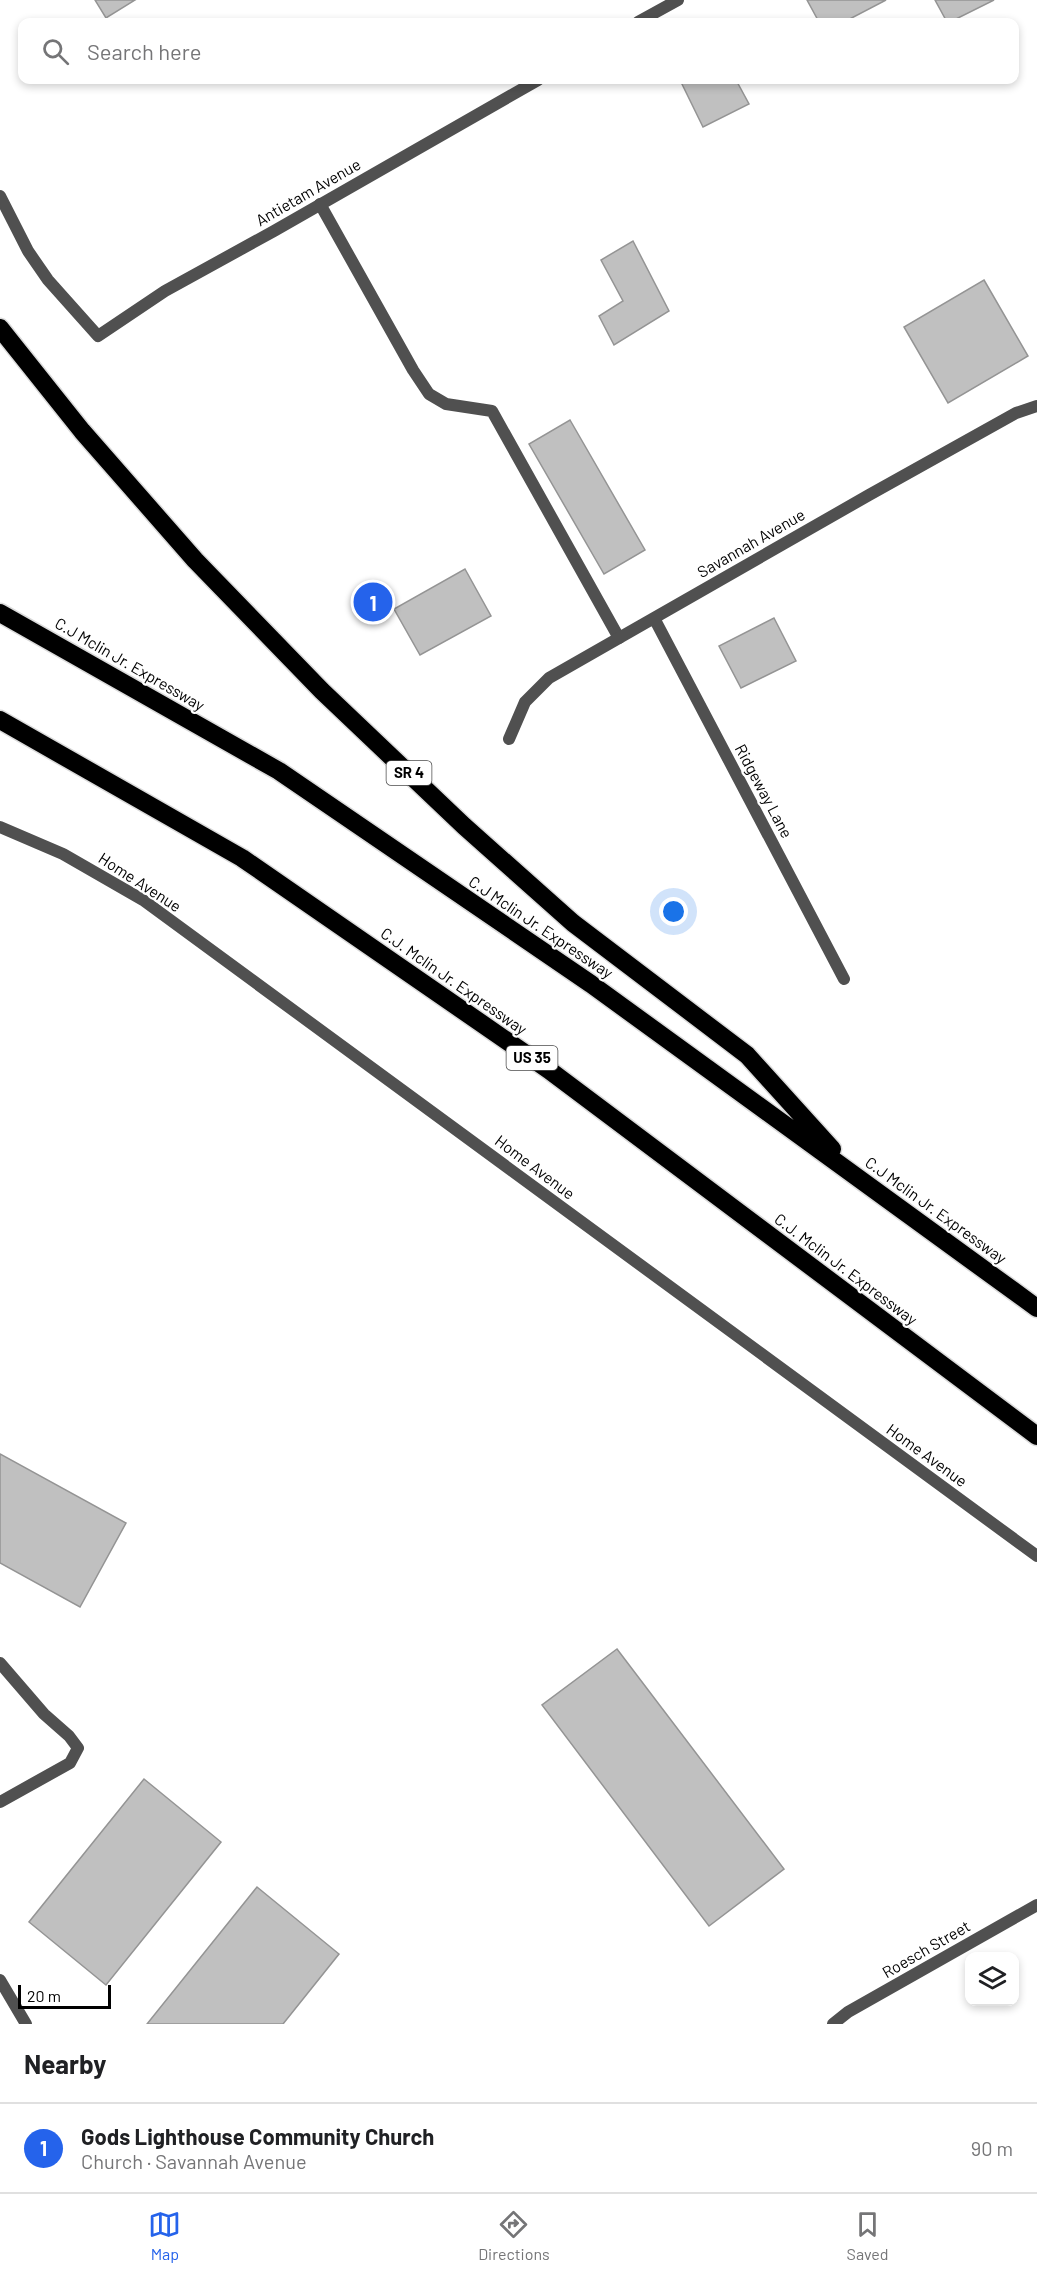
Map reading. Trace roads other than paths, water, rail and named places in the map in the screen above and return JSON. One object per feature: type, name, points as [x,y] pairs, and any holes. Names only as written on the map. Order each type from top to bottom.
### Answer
[{"type":"highway","name":"SR 4","points":[[0,328],[82,431],[195,560],[322,691],[464,826],[573,923],[747,1055],[857,1177]]},
{"type":"highway","name":"C.J Mclin Jr. Expressway","points":[[0,613],[279,771],[591,984],[1037,1308]]},
{"type":"highway","name":"C.J. Mclin Jr. Expressway","points":[[0,720],[242,858],[549,1070],[1037,1436]]},
{"type":"street","points":[[645,18],[678,0]]},
{"type":"street","name":"Antietam Avenue","points":[[0,196],[28,251],[48,280],[98,336],[165,291],[531,84]]},
{"type":"street","points":[[320,204],[413,370],[429,394],[446,404],[492,411],[619,638]]},
{"type":"street","name":"Savannah Avenue","points":[[509,740],[525,702],[549,678],[1016,413],[1037,406]]},
{"type":"street","name":"Ridgeway Lane","points":[[654,618],[844,979]]},
{"type":"street","name":"Home Avenue","points":[[0,827],[63,854],[143,900],[1037,1556]]},
{"type":"street","points":[[0,1663],[44,1714],[69,1736],[78,1748],[70,1763],[0,1802]]},
{"type":"street","name":"Roesch Street","points":[[832,2024],[848,2012],[1037,1905]]},
{"type":"street","points":[[0,1980],[26,2024]]},
{"type":"place","name":"Gods Lighthouse Community Church","points":[[373,602]]}]
